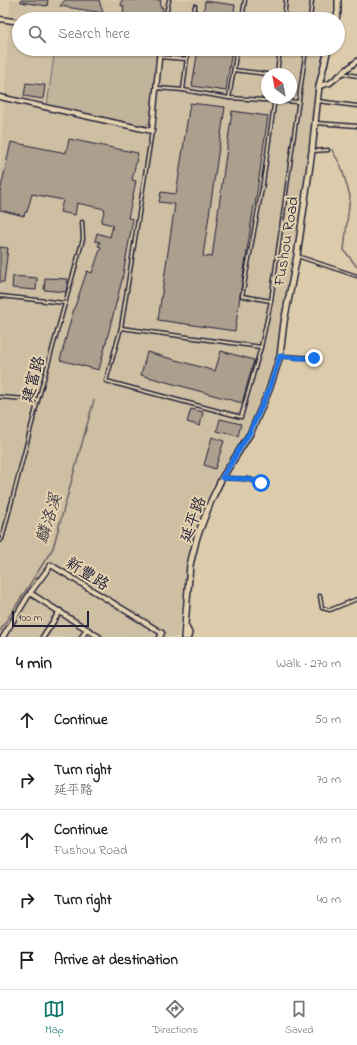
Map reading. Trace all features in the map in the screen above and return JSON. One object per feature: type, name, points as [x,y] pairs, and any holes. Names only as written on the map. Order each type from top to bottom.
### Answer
[{"type":"street","points":[[338,0],[338,12]]},
{"type":"street","points":[[0,19],[12,21]]},
{"type":"street","name":"Fushou Road","points":[[250,432],[269,390],[280,356],[284,322],[297,256],[312,151],[319,86],[326,56]]},
{"type":"street","points":[[0,97],[152,131],[160,57]]},
{"type":"street","points":[[319,86],[330,83],[357,61]]},
{"type":"street","name":"延平路","points":[[184,637],[190,565],[197,537],[222,478],[250,432]]},
{"type":"street","name":"新豐路","points":[[3,637],[30,593],[50,565],[162,633],[160,637]]},
{"type":"street","points":[[30,593],[99,637]]},
{"type":"street","points":[[43,637],[60,611]]},
{"type":"street","name":"延平路","points":[[185,624],[189,633],[188,637]]},
{"type":"street","points":[[82,637],[87,629]]},
{"type":"lane","points":[[166,12],[169,0]]},
{"type":"lane","points":[[243,12],[245,0]]},
{"type":"lane","points":[[285,12],[286,0]]},
{"type":"lane","points":[[311,12],[312,0]]},
{"type":"lane","points":[[194,12],[195,6]]},
{"type":"lane","points":[[229,98],[236,56]]},
{"type":"lane","points":[[278,68],[279,56]]},
{"type":"lane","points":[[152,131],[121,328],[106,381],[242,417],[261,347],[271,301],[305,56]]},
{"type":"lane","points":[[160,57],[186,58],[184,90]]},
{"type":"lane","points":[[234,70],[261,73]]},
{"type":"lane","points":[[342,73],[357,76]]},
{"type":"lane","points":[[157,88],[184,90],[229,98],[261,99]]},
{"type":"lane","points":[[317,101],[357,106]]},
{"type":"lane","points":[[271,301],[242,296],[263,183],[274,104]]},
{"type":"lane","points":[[315,122],[357,126]]},
{"type":"lane","points":[[312,151],[328,150]]},
{"type":"lane","name":"建富路","points":[[0,541],[2,539],[38,400],[83,239],[82,222]]},
{"type":"lane","points":[[297,256],[357,276]]},
{"type":"lane","points":[[0,296],[65,303]]},
{"type":"lane","points":[[121,328],[261,347]]},
{"type":"lane","points":[[280,356],[314,358]]},
{"type":"lane","points":[[0,397],[38,400]]},
{"type":"lane","points":[[222,478],[248,479],[261,483]]},
{"type":"lane","points":[[320,596],[322,608],[330,610],[357,599]]},
{"type":"shaded area","points":[[10,0],[334,0],[333,12],[12,12],[12,56],[322,56],[318,68],[304,184],[276,357],[251,423],[212,485],[190,543],[178,637],[0,637],[0,170]]},
{"type":"shaded area","points":[[54,56],[158,56],[151,119],[146,125],[143,126],[47,106]]},
{"type":"building","points":[[21,0],[48,0],[47,6],[21,2]]},
{"type":"building","points":[[65,0],[99,0],[103,12],[97,12],[60,6]]},
{"type":"building","points":[[122,0],[161,0],[160,7],[163,7],[162,12],[123,12],[124,6],[121,6]]},
{"type":"building","points":[[205,1],[235,5],[234,12],[204,12]]},
{"type":"building","points":[[197,56],[231,56],[226,91],[192,86]]},
{"type":"building","points":[[26,83],[45,85],[43,99],[24,96]]},
{"type":"building","points":[[190,103],[225,107],[203,256],[212,257],[232,111],[268,116],[235,331],[158,320],[175,204],[159,202],[161,192],[176,194]]},
{"type":"building","points":[[69,139],[138,153],[132,180],[136,181],[128,218],[133,219],[122,280],[99,370],[60,360],[72,315],[87,271],[92,273],[101,247],[98,246],[100,242],[95,241],[97,233],[110,237],[113,225],[101,222],[105,209],[77,203],[75,215],[60,212],[63,200],[32,194],[27,212],[25,212],[24,216],[0,210],[0,192],[11,142],[66,153]]},
{"type":"building","points":[[0,247],[8,248],[4,282],[0,282]]},
{"type":"building","points":[[13,276],[37,278],[36,290],[12,288]]},
{"type":"building","points":[[45,278],[68,279],[66,292],[44,290]]},
{"type":"building","points":[[221,351],[254,360],[242,403],[141,375],[147,352],[215,371]]},
{"type":"building","points":[[191,409],[203,412],[200,426],[187,422]]},
{"type":"building","points":[[220,419],[241,424],[238,436],[217,431]]},
{"type":"building","points":[[212,437],[224,441],[215,469],[204,465]]},
{"type":"waterway","points":[[332,150],[341,166],[350,196],[344,250],[357,267]]},
{"type":"waterway","name":"麟洛溪","points":[[0,631],[53,548],[94,400]]},
{"type":"route","points":[[261,483],[248,479],[222,478],[250,432],[269,390],[280,356],[314,358]]}]
